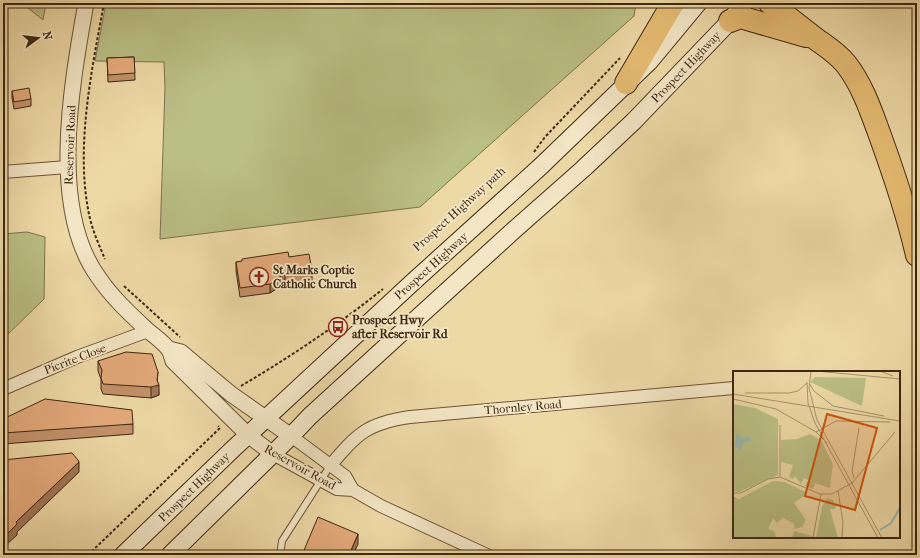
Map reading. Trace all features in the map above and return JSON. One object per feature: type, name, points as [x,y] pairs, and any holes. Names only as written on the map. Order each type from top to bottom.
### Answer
[{"type":"highway","points":[[626,83],[673,3]]},
{"type":"highway","points":[[770,3],[834,51],[847,65],[865,98],[892,166],[909,222],[917,255]]},
{"type":"highway","points":[[730,21],[740,17],[817,39]]},
{"type":"main road","name":"Prospect Highway","points":[[123,555],[248,435],[414,281],[540,167],[649,62],[698,3]]},
{"type":"main road","name":"Prospect Highway","points":[[170,555],[310,416],[634,121],[730,21],[744,3]]},
{"type":"street","name":"Reservoir Road","points":[[86,3],[72,98],[67,167],[72,215],[86,257],[98,277],[115,299],[148,332],[169,349],[181,352],[231,394],[345,476],[353,490]]},
{"type":"street","points":[[3,172],[67,167]]},
{"type":"street","name":"Picrite Close","points":[[3,389],[77,357],[148,332]]},
{"type":"street","name":"Reservoir Road","points":[[169,349],[173,361],[248,435],[273,454],[337,489],[353,490],[381,506],[487,555]]},
{"type":"street","name":"Thornley Road","points":[[330,466],[351,442],[362,433],[374,425],[386,421],[426,416],[733,388]]},
{"type":"lane","points":[[280,555],[282,541],[330,466]]},
{"type":"path","points":[[104,3],[90,81],[83,151],[88,208],[92,226],[106,261]]},
{"type":"path","points":[[531,155],[545,137],[625,53]]},
{"type":"path","points":[[121,283],[185,341]]},
{"type":"path","points":[[240,387],[310,342],[359,308],[388,285]]},
{"type":"path","points":[[88,555],[220,428],[216,424]]},
{"type":"green space","points":[[22,3],[46,3],[43,20]]},
{"type":"green space","points":[[106,3],[636,3],[634,16],[420,207],[160,239],[165,87],[164,62],[95,61]]},
{"type":"green space","points":[[27,232],[45,237],[44,299],[3,339],[3,234]]},
{"type":"building","points":[[134,57],[135,73],[108,75],[107,58]]},
{"type":"building","points":[[29,88],[31,99],[14,102],[12,91]]},
{"type":"building","points":[[288,252],[289,257],[309,254],[312,271],[285,273],[270,284],[240,288],[236,262],[242,261],[242,259]]},
{"type":"building","points":[[126,352],[152,354],[158,372],[157,380],[159,385],[151,387],[103,384],[101,378],[102,370],[98,361]]},
{"type":"building","points":[[45,399],[132,410],[133,424],[3,433],[3,419]]},
{"type":"building","points":[[72,453],[79,462],[16,522],[17,524],[3,540],[3,460]]},
{"type":"building","points":[[318,517],[358,534],[349,555],[302,555]]},
{"type":"place","name":"St Marks Coptic Catholic Church","points":[[259,277]]},
{"type":"place","name":"Prospect Hwy after Reservoir Rd","points":[[338,327]]}]
